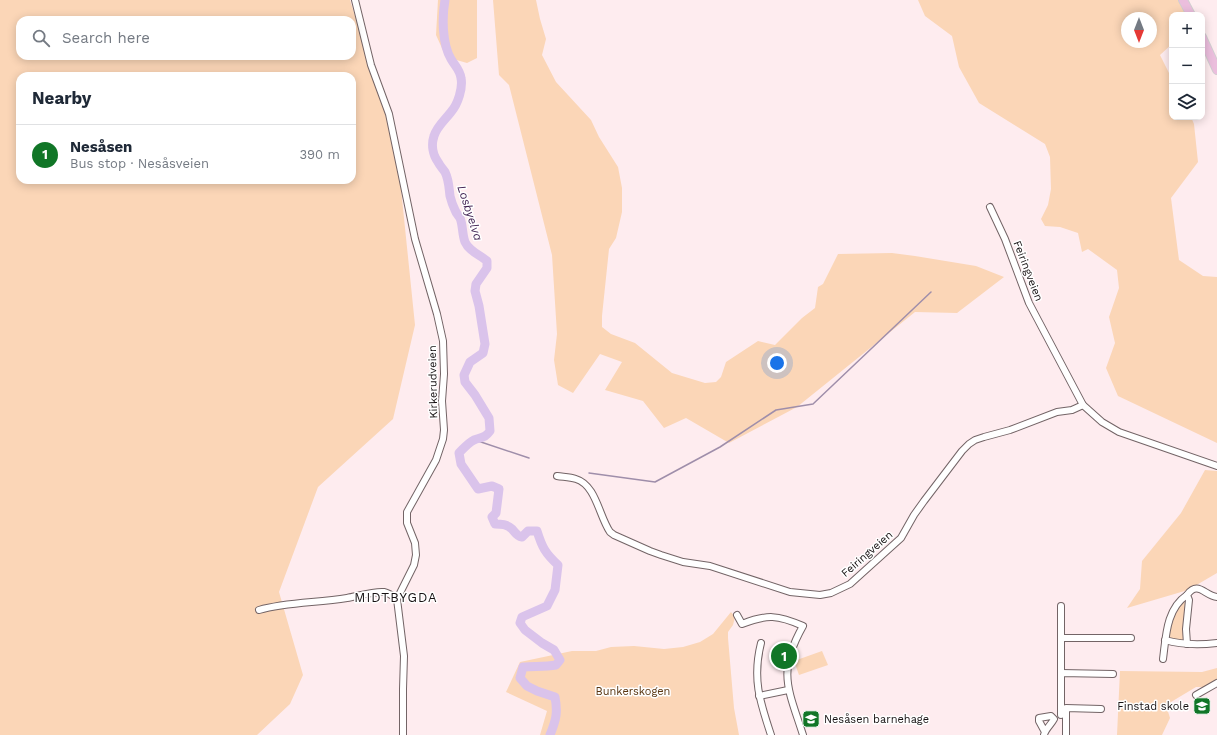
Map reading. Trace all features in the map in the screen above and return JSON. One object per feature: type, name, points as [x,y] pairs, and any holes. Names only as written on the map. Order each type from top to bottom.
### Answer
[{"type":"main road","points":[[1183,0],[1189,12]]},
{"type":"main road","points":[[1205,44],[1217,70]]},
{"type":"street","name":"Kirkerudveien","points":[[355,0],[371,65],[389,114],[415,239],[437,314],[443,341],[443,439],[436,460],[407,512],[407,523],[415,543],[416,555],[414,565],[398,599]]},
{"type":"street","name":"Feiringveien","points":[[990,207],[1005,239],[1029,303],[1083,405],[1102,422],[1119,432],[1217,466]]},
{"type":"street","name":"Feiringveien","points":[[557,476],[575,478],[582,482],[591,491],[610,532],[614,535],[650,551],[683,562],[710,566],[790,592],[820,595],[831,593],[850,584],[902,538],[914,515],[962,451],[969,444],[975,440],[1010,430],[1057,412],[1072,410],[1083,405]]},
{"type":"street","points":[[1163,659],[1169,620],[1171,614],[1183,598],[1194,589],[1201,589],[1214,597],[1217,597]]},
{"type":"street","points":[[259,610],[275,606],[286,606],[346,598],[378,592],[389,594],[398,599],[404,656],[403,735]]},
{"type":"street","points":[[1187,595],[1189,600],[1186,629],[1187,644]]},
{"type":"street","points":[[1061,606],[1061,673],[1066,735]]},
{"type":"street","points":[[737,615],[742,624],[765,616],[780,617],[803,626],[792,646],[788,660],[787,673],[788,690],[803,735]]},
{"type":"street","points":[[1061,638],[1132,638]]},
{"type":"street","points":[[1166,640],[1180,644],[1217,643]]},
{"type":"street","points":[[761,643],[757,660],[757,679],[759,696],[771,735]]},
{"type":"street","points":[[1061,673],[1113,674]]},
{"type":"street","points":[[1196,696],[1217,683]]},
{"type":"street","points":[[759,696],[788,690]]},
{"type":"street","points":[[1054,719],[1050,716],[1039,718],[1044,733],[1052,724],[1054,719],[1064,713],[1066,708],[1102,709]]},
{"type":"green space","points":[[0,0],[350,0],[355,16],[16,16],[16,60],[356,60],[356,19],[397,150],[415,325],[393,419],[318,487],[279,592],[303,675],[290,704],[257,735],[0,735]]},
{"type":"green space","points":[[438,0],[477,0],[477,58],[467,63],[446,57],[436,35]]},
{"type":"green space","points":[[493,0],[536,0],[546,39],[542,55],[556,82],[591,120],[599,137],[618,167],[622,188],[622,212],[616,238],[609,249],[602,327],[611,334],[635,343],[672,373],[705,383],[716,382],[721,377],[726,362],[758,341],[775,345],[802,318],[815,308],[818,287],[823,284],[838,254],[892,253],[915,256],[976,266],[1004,277],[957,313],[915,312],[797,407],[729,443],[686,418],[664,428],[643,401],[605,390],[622,362],[600,354],[573,393],[558,385],[554,360],[557,334],[552,255],[509,85],[499,75]]},
{"type":"green space","points":[[918,0],[1183,0],[1189,12],[1169,12],[1169,47],[1160,55],[1169,73],[1169,120],[1192,120],[1198,162],[1171,198],[1179,260],[1203,276],[1217,277],[1217,443],[1118,396],[1106,368],[1115,343],[1109,317],[1119,288],[1117,270],[1088,249],[1082,252],[1078,233],[1060,227],[1045,226],[1041,219],[1048,205],[1051,189],[1050,157],[1045,144],[979,103],[959,67],[952,36],[925,16]]},
{"type":"green space","points":[[1205,470],[1217,471],[1217,573],[1188,590],[1127,608],[1140,589],[1142,561],[1181,513]]},
{"type":"green space","points":[[1187,599],[1185,642],[1167,639],[1172,618]]},
{"type":"green space","name":"Bunkerskogen","points":[[731,612],[735,617],[733,625],[728,632],[728,638],[734,708],[739,735],[540,735],[547,711],[506,692],[520,662],[572,651],[596,651],[611,647],[634,646],[664,649],[683,647],[700,642],[713,634]]},
{"type":"green space","points":[[822,651],[828,665],[799,675],[794,661]]},
{"type":"green space","points":[[1217,668],[1217,685],[1210,687],[1196,687],[1166,705],[1170,718],[1162,735],[1117,735],[1120,671],[1202,672]]},
{"type":"waterway","name":"Losbyelva","points":[[445,0],[443,14],[444,38],[448,53],[460,73],[461,86],[456,105],[435,132],[433,139],[433,150],[436,159],[445,172],[449,184],[450,198],[455,211],[460,218],[465,242],[472,250],[487,261],[487,268],[476,284],[475,291],[485,344],[483,353],[470,362],[464,375],[465,382],[489,418],[490,431],[485,436],[474,440],[459,453],[461,464],[478,489],[492,486],[499,489],[496,513],[492,517],[495,524],[508,526],[520,537],[528,531],[537,531],[544,550],[558,565],[555,590],[547,606],[522,617],[520,623],[525,630],[554,650],[560,660],[556,665],[523,667],[520,678],[527,686],[555,697],[556,716],[550,735]]},
{"type":"waterway","points":[[589,473],[655,482],[720,447],[776,410],[813,404],[931,292]]},
{"type":"waterway","points":[[475,440],[529,458]]},
{"type":"place","name":"Nesåsen","points":[[784,656]]},
{"type":"place","name":"Finstad skole","points":[[1202,706]]},
{"type":"place","name":"Nesåsen barnehage","points":[[811,719]]},
{"type":"district","name":"MIDTBYGDA","points":[[396,597]]}]
